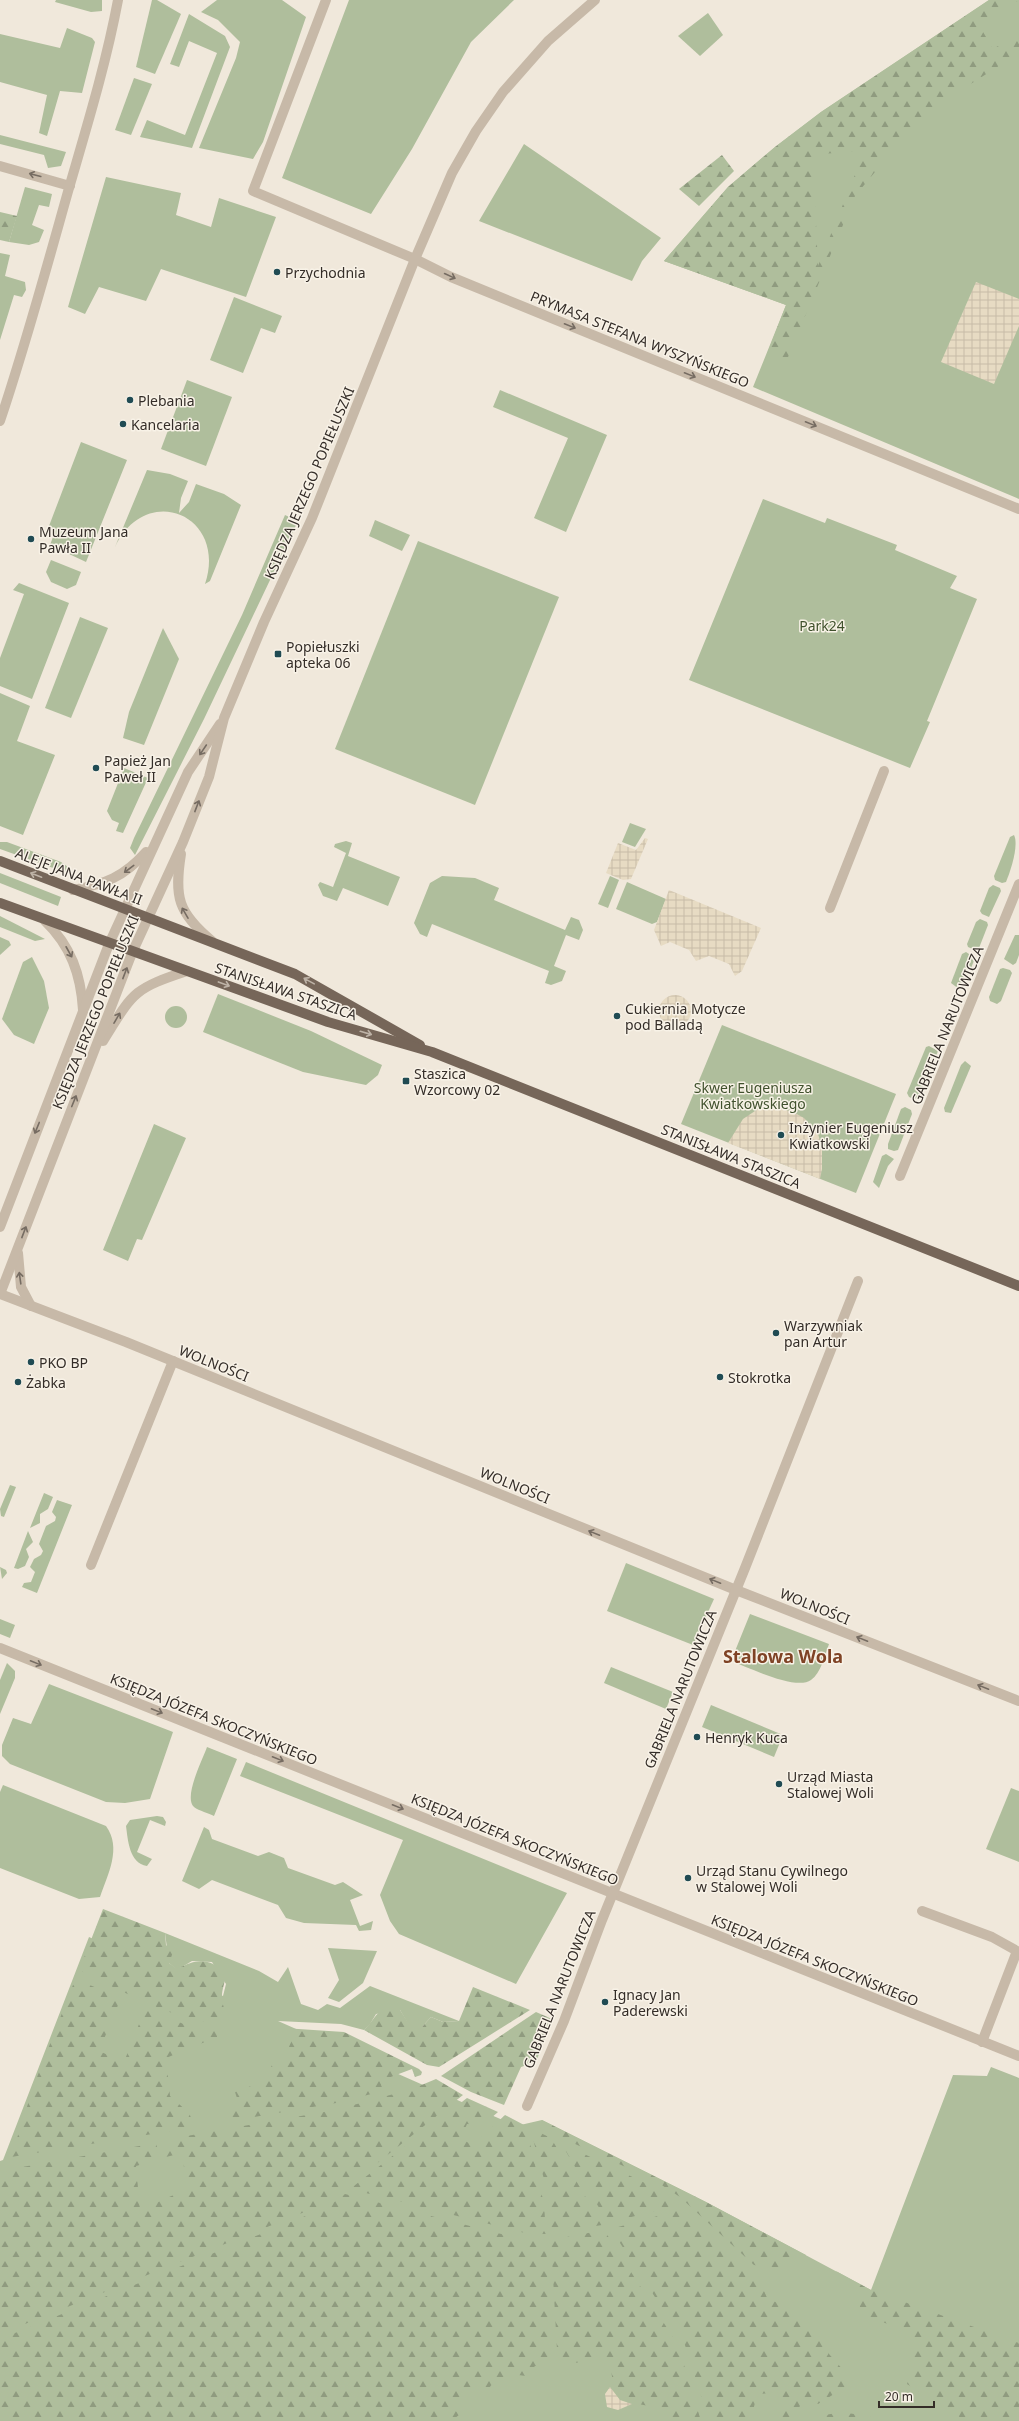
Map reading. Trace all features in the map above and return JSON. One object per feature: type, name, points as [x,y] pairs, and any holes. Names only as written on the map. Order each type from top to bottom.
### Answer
[{"type":"main road","name":"ALEJE JANA PAWŁA II","points":[[0,861],[73,890],[148,917]]},
{"type":"main road","points":[[0,904],[132,953]]},
{"type":"main road","name":"STANISŁAWA STASZICA","points":[[148,917],[295,974],[432,1052]]},
{"type":"main road","name":"STANISŁAWA STASZICA","points":[[132,953],[188,971],[328,1022],[432,1052],[1019,1286]]},
{"type":"street","points":[[0,421],[19,364],[70,186],[108,46],[118,0]]},
{"type":"street","name":"PRYMASA STEFANA WYSZYŃSKIEGO","points":[[326,0],[253,191],[415,259],[457,280],[1019,509]]},
{"type":"street","name":"KSIĘDZA JERZEGO POPIEŁUSZKI","points":[[0,1294],[132,953],[183,842],[209,777],[224,718],[264,622],[317,505],[415,259],[452,173],[476,131],[503,92],[548,41],[595,0]]},
{"type":"street","points":[[0,166],[70,186]]},
{"type":"street","name":"KSIĘDZA JERZEGO POPIEŁUSZKI","points":[[0,1226],[109,944],[188,772],[224,718]]},
{"type":"street","points":[[830,908],[884,771]]},
{"type":"street","points":[[73,890],[96,886],[116,878],[137,863],[156,841]]},
{"type":"street","points":[[183,842],[176,881],[181,905],[188,918],[212,941]]},
{"type":"street","name":"GABRIELA NARUTOWICZA","points":[[900,1176],[1019,884]]},
{"type":"street","points":[[45,921],[63,940],[75,962],[82,987],[83,1014]]},
{"type":"street","points":[[89,1063],[124,1005],[136,992],[152,983],[188,971]]},
{"type":"street","points":[[18,1247],[21,1288],[31,1306]]},
{"type":"street","name":"GABRIELA NARUTOWICZA","points":[[527,2106],[564,2021],[613,1893],[736,1590],[858,1281]]},
{"type":"street","name":"WOLNOŚCI","points":[[0,1294],[173,1361],[736,1590],[1019,1701]]},
{"type":"street","points":[[91,1565],[173,1361]]},
{"type":"street","name":"KSIĘDZA JÓZEFA SKOCZYŃSKIEGO","points":[[0,1648],[1019,2056]]},
{"type":"street","points":[[922,1910],[992,1937],[1018,1951],[982,2042]]},
{"type":"green space","points":[[56,0],[102,0],[102,11],[91,12],[55,2]]},
{"type":"green space","points":[[152,0],[157,0],[181,14],[155,74],[136,67]]},
{"type":"green space","points":[[217,0],[282,0],[306,17],[263,142],[253,159],[199,148],[236,58],[240,42],[218,20],[201,12]]},
{"type":"green space","points":[[349,0],[514,0],[471,42],[412,149],[371,214],[282,178]]},
{"type":"green space","points":[[989,0],[1019,0],[1019,499],[753,387],[786,305],[664,261],[728,187],[775,147],[821,112]]},
{"type":"green space","points":[[989,0],[1019,0],[979,25],[993,49],[1019,34],[1019,53],[955,94],[914,125],[855,196],[786,362],[767,354],[786,305],[664,261],[728,187],[775,147],[821,112]],"holes":[[[865,150],[818,266],[813,155]]]},
{"type":"green space","points":[[708,13],[723,35],[700,56],[678,36]]},
{"type":"green space","points":[[189,14],[225,36],[230,47],[192,148],[140,137],[147,120],[185,135],[217,53],[189,41],[179,67],[170,64]]},
{"type":"green space","points":[[67,28],[92,38],[95,42],[82,93],[60,91],[47,136],[39,133],[47,95],[0,82],[0,34],[60,48]]},
{"type":"green space","points":[[134,78],[152,84],[131,135],[115,130]]},
{"type":"green space","points":[[0,135],[66,152],[61,166],[48,168],[44,155],[0,144]]},
{"type":"green space","points":[[524,144],[661,238],[642,261],[632,281],[479,221]]},
{"type":"green space","points":[[722,155],[734,171],[699,206],[679,189]]},
{"type":"green space","points":[[106,177],[181,193],[176,215],[211,227],[219,198],[276,217],[246,297],[161,269],[146,301],[99,287],[85,314],[68,307]]},
{"type":"green space","points":[[25,187],[52,194],[49,207],[39,205],[32,225],[44,230],[39,242],[29,245],[9,242]]},
{"type":"green space","points":[[0,212],[17,216],[9,242],[0,240]]},
{"type":"green space","points":[[0,253],[10,255],[5,276],[25,282],[26,290],[22,297],[14,295],[0,340]]},
{"type":"green space","points":[[234,297],[282,316],[275,333],[261,328],[243,373],[210,360]]},
{"type":"green space","points":[[187,380],[232,397],[206,466],[161,449]]},
{"type":"green space","points":[[500,390],[607,435],[566,532],[534,518],[568,438],[493,407]]},
{"type":"green space","points":[[81,442],[127,460],[86,562],[50,545],[56,529],[49,526]]},
{"type":"green space","points":[[147,470],[170,474],[188,481],[181,498],[179,513],[189,502],[196,484],[224,494],[241,505],[210,581],[205,584],[209,560],[205,540],[195,525],[180,515],[163,512],[145,515],[129,527],[115,547]]},
{"type":"green space","name":"Park24","points":[[763,499],[825,523],[827,518],[897,545],[895,550],[957,576],[950,588],[977,599],[927,721],[930,722],[910,768],[689,680]]},
{"type":"green space","points":[[285,515],[298,521],[204,719],[135,855],[130,848],[134,838],[242,615]]},
{"type":"green space","points":[[375,520],[410,535],[402,551],[369,536]]},
{"type":"green space","points":[[418,541],[559,597],[475,805],[335,749]]},
{"type":"green space","points":[[51,560],[81,572],[76,585],[67,589],[51,582],[46,572]]},
{"type":"green space","points":[[19,583],[69,603],[32,699],[0,686],[0,658],[24,594],[13,590]]},
{"type":"green space","points":[[80,617],[108,628],[71,718],[45,708]]},
{"type":"green space","points":[[163,628],[179,659],[144,745],[123,738],[129,712]]},
{"type":"green space","points":[[0,693],[30,706],[17,741],[55,755],[23,835],[0,826]]},
{"type":"green space","points":[[124,768],[148,778],[123,833],[116,831],[119,823],[112,820],[107,811]]},
{"type":"green space","points":[[630,823],[646,829],[635,847],[622,842]]},
{"type":"green space","points":[[1014,835],[1016,845],[1014,858],[1006,882],[1002,883],[995,880],[994,876],[1010,837]]},
{"type":"green space","points":[[346,841],[352,843],[348,856],[400,877],[388,906],[343,888],[337,901],[323,896],[318,885],[320,882],[333,887],[346,853],[334,847],[335,844]]},
{"type":"green space","points":[[0,842],[7,842],[61,862],[68,867],[70,874],[0,849]]},
{"type":"green space","points":[[0,873],[61,897],[58,906],[0,883]]},
{"type":"green space","points":[[442,876],[475,878],[499,888],[494,900],[565,930],[571,917],[579,920],[583,930],[579,940],[566,935],[554,966],[566,971],[562,981],[551,985],[545,983],[549,971],[432,924],[427,937],[420,934],[414,923],[430,883]]},
{"type":"green space","points":[[610,876],[619,880],[608,908],[598,904]]},
{"type":"green space","points":[[627,882],[666,899],[657,922],[652,924],[616,909]]},
{"type":"green space","points":[[993,885],[1000,888],[1001,891],[989,917],[982,914],[980,911],[989,888]]},
{"type":"green space","points":[[0,916],[45,939],[35,941],[0,927]]},
{"type":"green space","points":[[980,919],[987,922],[988,925],[979,948],[975,950],[968,947],[967,944],[976,922]]},
{"type":"green space","points":[[1015,935],[1019,935],[1019,955],[1016,963],[1013,965],[1004,959]]},
{"type":"green space","points":[[0,937],[9,941],[11,945],[0,955]]},
{"type":"green space","points":[[966,952],[975,958],[964,986],[959,989],[951,983],[962,954]]},
{"type":"green space","points":[[32,957],[44,981],[49,1008],[34,1044],[14,1035],[2,1019],[23,962]]},
{"type":"green space","points":[[1003,968],[1010,970],[1012,973],[1001,1001],[997,1004],[990,1001],[989,997],[1000,969]]},
{"type":"green space","points":[[218,994],[311,1031],[382,1065],[378,1075],[366,1085],[303,1072],[203,1032]]},
{"type":"green space","points":[[176,1006],[184,1009],[187,1017],[184,1025],[176,1028],[168,1025],[165,1017],[168,1009]]},
{"type":"green space","name":"Skwer Eugeniusza Kwiatkowskiego","points":[[722,1025],[896,1094],[856,1193],[681,1124]]},
{"type":"green space","points":[[929,1046],[938,1051],[919,1097],[914,1099],[909,1097],[907,1093],[926,1047]]},
{"type":"green space","points":[[965,1061],[971,1066],[951,1113],[945,1112],[944,1108],[961,1065]]},
{"type":"green space","points":[[905,1107],[911,1110],[912,1114],[898,1150],[894,1151],[888,1149],[888,1144],[901,1109]]},
{"type":"green space","points":[[154,1124],[186,1138],[142,1240],[137,1239],[128,1261],[103,1250]]},
{"type":"green space","points":[[886,1154],[894,1159],[888,1166],[879,1188],[873,1182],[882,1156]]},
{"type":"green space","points":[[10,1485],[16,1487],[4,1517],[1,1516],[0,1509]]},
{"type":"green space","points":[[44,1493],[53,1497],[48,1509],[40,1514],[40,1523],[30,1528]]},
{"type":"green space","points":[[57,1500],[72,1505],[37,1593],[22,1587],[24,1583],[31,1582],[35,1572],[30,1567],[34,1559],[41,1555],[43,1551],[39,1544],[46,1526],[55,1521],[56,1517],[52,1512]]},
{"type":"green space","points":[[28,1531],[33,1542],[26,1549],[29,1557],[25,1566],[18,1569],[14,1568]]},
{"type":"green space","points":[[626,1563],[714,1599],[693,1645],[607,1611]]},
{"type":"green space","points":[[0,1567],[6,1570],[7,1573],[2,1579]]},
{"type":"green space","points":[[750,1614],[829,1644],[822,1664],[811,1680],[804,1683],[795,1683],[772,1677],[731,1661]]},
{"type":"green space","points":[[0,1619],[15,1625],[10,1638],[0,1634]]},
{"type":"green space","points":[[7,1663],[15,1671],[15,1678],[0,1714],[0,1680]]},
{"type":"green space","points":[[611,1667],[673,1692],[666,1709],[604,1683]]},
{"type":"green space","points":[[49,1684],[173,1732],[150,1799],[125,1803],[106,1802],[10,1764],[2,1756],[2,1745],[13,1718],[31,1724]]},
{"type":"green space","points":[[711,1705],[783,1735],[774,1757],[702,1727]]},
{"type":"green space","points":[[207,1747],[237,1759],[214,1816],[194,1807],[191,1802],[192,1787]]},
{"type":"green space","points":[[246,1762],[567,1893],[516,1984],[399,1934],[390,1921],[380,1895],[403,1840],[240,1776]]},
{"type":"green space","points":[[3,1785],[106,1826],[111,1834],[113,1852],[110,1870],[100,1897],[79,1899],[0,1868],[0,1792]]},
{"type":"green space","points":[[1011,1788],[1019,1791],[1019,1862],[986,1849]]},
{"type":"green space","points":[[157,1816],[163,1817],[166,1822],[165,1826],[150,1820],[137,1852],[152,1859],[147,1866],[141,1864],[133,1856],[130,1850],[126,1826],[130,1820]]},
{"type":"green space","points":[[204,1827],[209,1830],[212,1839],[258,1856],[269,1852],[284,1858],[288,1868],[335,1885],[343,1882],[363,1895],[350,1900],[360,1926],[373,1921],[371,1930],[359,1931],[356,1925],[304,1923],[286,1918],[278,1905],[212,1880],[199,1889],[182,1881]]},
{"type":"green space","points":[[103,1909],[165,1933],[166,1945],[173,1952],[169,1963],[177,1969],[190,1963],[201,1961],[212,1964],[225,1971],[222,1994],[224,2013],[221,2022],[206,2022],[171,2013],[85,1974],[81,1970],[82,1963]]},
{"type":"green space","points":[[165,1933],[259,1971],[278,1982],[288,1967],[301,2004],[318,2010],[327,2004],[340,2008],[370,1986],[459,2021],[443,2022],[431,2017],[422,2027],[410,2027],[400,2010],[376,2014],[364,2030],[341,2024],[278,2021],[516,2126],[542,2120],[706,2202],[871,2290],[953,2075],[987,2076],[991,2067],[1019,2078],[1019,2421],[0,2421],[0,2161],[3,2160],[89,1937],[223,1996],[226,1984],[212,1962],[192,1961],[177,1970],[169,1963]]},
{"type":"green space","points":[[328,1948],[377,1951],[363,1983],[339,2002],[328,1998],[339,1980]]},
{"type":"green space","points":[[80,1981],[121,1998],[99,2051],[124,2062],[145,2009],[194,2028],[217,2029],[217,2037],[166,2058],[170,2096],[189,2113],[195,2127],[11,2157],[34,2085],[73,1985]]},
{"type":"green space","points":[[473,1987],[530,2010],[439,2067],[427,2065],[364,2030],[378,2013],[386,2009],[400,2010],[411,2027],[422,2027],[431,2017],[443,2022],[459,2021]]},
{"type":"green space","points":[[536,2012],[552,2019],[536,2062],[521,2067],[504,2105],[471,2092],[441,2076]]},
{"type":"green space","points":[[283,2028],[344,2032],[419,2069],[422,2072],[421,2075],[415,2077],[412,2069],[380,2081],[383,2091],[336,2103],[230,2121],[224,2118],[223,2112],[240,2107],[235,2092],[257,2083],[266,2075],[272,2065],[278,2068],[286,2065],[292,2058],[288,2049],[293,2038],[290,2031]]},
{"type":"green space","points":[[436,2079],[463,2095],[327,2203],[0,2334],[0,2171],[156,2143],[160,2159],[136,2166],[140,2210],[187,2189],[182,2153],[166,2157],[164,2140],[335,2110],[412,2089]]},
{"type":"green space","points":[[467,2098],[498,2112],[483,2125],[467,2124],[463,2133],[465,2141],[473,2145],[505,2115],[526,2126],[544,2204],[546,2234],[525,2233],[350,2189]]},
{"type":"green space","points":[[542,2120],[706,2202],[806,2255],[799,2257],[788,2271],[754,2265],[680,2197],[654,2180],[538,2127]]},
{"type":"green space","points":[[530,2128],[551,2138],[602,2225],[551,2233],[550,2201]]},
{"type":"green space","points":[[561,2143],[645,2183],[678,2205],[608,2223]]},
{"type":"green space","points":[[345,2194],[517,2238],[546,2239],[551,2368],[535,2366],[526,2376],[511,2374],[506,2380],[496,2380],[488,2389],[483,2388],[468,2392],[453,2407],[459,2415],[451,2421],[8,2421],[0,2419],[0,2339],[308,2215],[330,2205]]},
{"type":"green space","points":[[683,2209],[709,2235],[750,2268],[748,2270],[762,2286],[768,2300],[785,2304],[801,2324],[824,2337],[829,2354],[844,2371],[850,2384],[818,2404],[805,2400],[791,2417],[778,2421],[777,2414],[789,2402],[782,2396],[766,2393],[757,2394],[753,2411],[742,2421],[709,2421],[684,2342],[611,2229]]},
{"type":"green space","points":[[604,2230],[678,2345],[701,2421],[668,2421],[664,2414],[655,2407],[640,2404],[628,2399],[619,2387],[613,2383],[609,2357],[569,2364],[561,2359],[557,2350],[551,2240]]},
{"type":"green space","points":[[836,2271],[871,2290],[1019,2343],[1019,2421],[966,2421],[907,2384],[913,2368],[914,2356],[903,2329],[864,2316],[860,2308],[859,2295],[844,2283]]},
{"type":"green space","points":[[842,2412],[890,2421],[817,2421],[825,2415]]},
{"type":"shaded area","points":[[976,282],[1019,299],[1019,326],[994,384],[941,362]]},
{"type":"shaded area","points":[[645,838],[648,839],[631,879],[623,880],[606,873],[618,843],[636,850]]},
{"type":"shaded area","points":[[669,890],[761,928],[742,971],[735,976],[729,964],[709,956],[696,961],[689,950],[670,942],[661,946],[654,930]]},
{"type":"shaded area","points":[[672,995],[678,995],[688,1002],[691,1011],[690,1017],[684,1024],[678,1027],[672,1027],[662,1020],[659,1014],[659,1008],[666,998]]},
{"type":"shaded area","points":[[772,1106],[793,1112],[804,1118],[818,1134],[822,1147],[822,1169],[820,1179],[728,1143],[743,1119],[758,1109]]},
{"type":"shaded area","points":[[610,2387],[620,2400],[632,2404],[618,2410],[607,2407],[605,2394]]},
{"type":"place","name":"Przychodnia","points":[[277,272]]},
{"type":"place","name":"Plebania","points":[[130,400]]},
{"type":"place","name":"Kancelaria","points":[[123,424]]},
{"type":"place","name":"Muzeum Jana Pawła II","points":[[31,539]]},
{"type":"place","name":"Popiełuszki apteka 06","points":[[278,654]]},
{"type":"place","name":"Papież Jan Paweł II","points":[[96,768]]},
{"type":"place","name":"Cukiernia Motycze pod Balladą","points":[[617,1016]]},
{"type":"place","name":"Staszica Wzorcowy 02","points":[[406,1081]]},
{"type":"place","name":"Inżynier Eugeniusz Kwiatkowski","points":[[781,1135]]},
{"type":"place","name":"Warzywniak pan Artur","points":[[776,1333]]},
{"type":"place","name":"PKO BP","points":[[31,1362]]},
{"type":"place","name":"Stokrotka","points":[[720,1377]]},
{"type":"place","name":"Żabka","points":[[18,1382]]},
{"type":"place","name":"Henryk Kuca","points":[[697,1737]]},
{"type":"place","name":"Urząd Miasta Stalowej Woli","points":[[779,1784]]},
{"type":"place","name":"Urząd Stanu Cywilnego w Stalowej Woli","points":[[688,1878]]},
{"type":"place","name":"Ignacy Jan Paderewski","points":[[605,2002]]},
{"type":"district","name":"Stalowa Wola","points":[[783,1656]]}]
